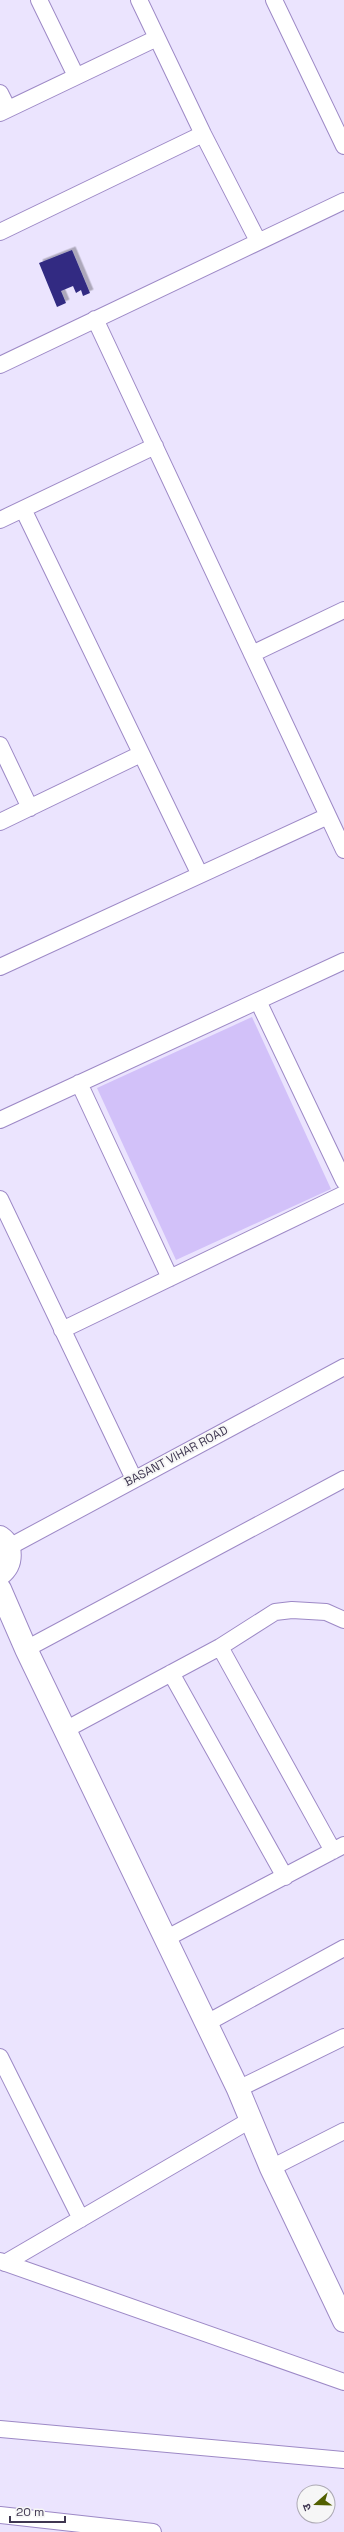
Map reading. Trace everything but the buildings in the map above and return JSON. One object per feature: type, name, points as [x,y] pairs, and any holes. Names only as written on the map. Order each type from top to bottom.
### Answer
[{"type":"street","points":[[39,0],[76,76]]},
{"type":"street","points":[[139,0],[203,134],[258,242]]},
{"type":"street","points":[[274,0],[344,146]]},
{"type":"street","points":[[0,93],[4,111],[157,38]]},
{"type":"street","points":[[0,232],[203,134]]},
{"type":"street","points":[[0,365],[344,201]]},
{"type":"street","points":[[95,319],[344,850]]},
{"type":"street","points":[[0,520],[155,446]]},
{"type":"street","points":[[23,509],[200,875]]},
{"type":"street","points":[[252,654],[344,610]]},
{"type":"street","points":[[0,745],[30,808]]},
{"type":"street","points":[[0,822],[141,754]]},
{"type":"street","points":[[0,967],[328,816]]},
{"type":"street","points":[[0,1120],[344,961]]},
{"type":"street","points":[[258,1001],[344,1181]]},
{"type":"street","points":[[79,1083],[170,1278]]},
{"type":"street","points":[[62,1330],[344,1194]]},
{"type":"street","points":[[0,1199],[134,1479]]},
{"type":"street","name":"BASANT VIHAR ROAD","points":[[4,1542],[134,1479],[344,1367]]},
{"type":"street","points":[[26,1649],[344,1479]]},
{"type":"street","points":[[0,1574],[9,1562],[4,1542]]},
{"type":"street","points":[[0,1589],[64,1730],[205,2024],[238,2089],[252,2119],[271,2168],[344,2321]]},
{"type":"street","points":[[64,1730],[220,1647],[275,1612],[292,1610],[326,1612],[344,1620]]},
{"type":"street","points":[[165,1939],[338,1848],[220,1647]]},
{"type":"street","points":[[171,1673],[285,1877]]},
{"type":"street","points":[[205,2024],[344,1948]]},
{"type":"street","points":[[238,2089],[344,2037]]},
{"type":"street","points":[[0,2056],[82,2219]]},
{"type":"street","points":[[3,2262],[82,2219],[252,2119]]},
{"type":"street","points":[[271,2168],[344,2131]]},
{"type":"street","points":[[3,2262],[344,2382]]},
{"type":"street","points":[[0,2429],[344,2460]]},
{"type":"street","points":[[0,2515],[69,2528],[153,2532]]},
{"type":"shaded area","points":[[252,1017],[331,1189],[176,1260],[97,1088]]}]
